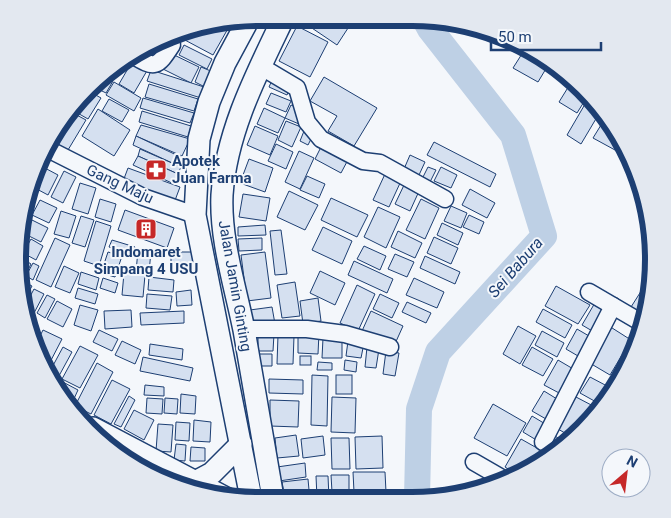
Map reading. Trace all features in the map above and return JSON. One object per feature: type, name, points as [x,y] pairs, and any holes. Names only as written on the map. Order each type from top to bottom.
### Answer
[{"type":"main road","name":"Jalan Jamin Ginting","points":[[272,492],[244,329],[222,226],[222,193],[229,148],[260,66],[280,26]]},
{"type":"main road","name":"Jalan Jamin Ginting","points":[[244,27],[225,63],[209,102],[199,139],[195,215],[249,491]]},
{"type":"main road","points":[[108,436],[200,484]]},
{"type":"main road","points":[[196,482],[212,473],[241,444]]},
{"type":"street","points":[[139,59],[147,64],[156,65],[172,45]]},
{"type":"street","points":[[260,66],[297,88],[307,122],[321,138],[363,161],[380,164],[445,200]]},
{"type":"street","name":"Gang Maju","points":[[53,151],[143,197],[195,215]]},
{"type":"street","points":[[589,292],[637,320]]},
{"type":"street","points":[[542,442],[613,306]]},
{"type":"street","points":[[244,329],[307,329],[345,334],[390,347]]},
{"type":"street","points":[[474,462],[497,475]]},
{"type":"building","points":[[297,26],[328,42],[310,77],[279,61]]},
{"type":"building","points":[[309,26],[349,26],[337,45]]},
{"type":"building","points":[[228,28],[213,55],[183,39]]},
{"type":"building","points":[[184,45],[212,59],[207,69],[179,55]]},
{"type":"building","points":[[153,52],[148,61],[144,57]]},
{"type":"building","points":[[170,53],[199,67],[191,83],[163,69]]},
{"type":"building","points":[[522,54],[546,69],[538,82],[513,68]]},
{"type":"building","points":[[136,62],[148,69],[134,93],[119,84],[130,65]]},
{"type":"building","points":[[201,67],[218,74],[211,90],[195,82]]},
{"type":"building","points":[[151,70],[204,87],[201,98],[147,81]]},
{"type":"building","points":[[324,77],[377,108],[354,146],[328,131],[337,116],[310,101]]},
{"type":"building","points":[[273,78],[291,86],[287,95],[269,87]]},
{"type":"building","points":[[111,80],[113,81],[106,93],[99,90]]},
{"type":"building","points":[[114,82],[141,98],[134,111],[106,95]]},
{"type":"building","points":[[149,84],[198,99],[194,111],[145,97]]},
{"type":"building","points":[[568,87],[584,102],[577,113],[559,102]]},
{"type":"building","points":[[271,93],[291,101],[286,112],[266,104]]},
{"type":"building","points":[[94,94],[101,98],[88,119],[78,113]]},
{"type":"building","points":[[143,98],[194,113],[190,123],[140,108]]},
{"type":"building","points":[[109,99],[129,110],[122,122],[102,111]]},
{"type":"building","points":[[585,104],[597,117],[581,144],[567,135]]},
{"type":"building","points":[[291,105],[305,111],[299,124],[285,118]]},
{"type":"building","points":[[264,108],[285,118],[278,133],[257,124]]},
{"type":"building","points":[[98,109],[130,130],[114,156],[82,136]]},
{"type":"building","points":[[142,111],[191,126],[188,137],[139,122]]},
{"type":"building","points":[[76,115],[86,120],[68,150],[57,144]]},
{"type":"building","points":[[286,121],[301,127],[292,147],[278,140]]},
{"type":"building","points":[[141,125],[190,139],[182,156],[136,136]]},
{"type":"building","points":[[601,125],[619,152],[593,138]]},
{"type":"building","points":[[255,126],[278,136],[270,155],[247,145]]},
{"type":"building","points":[[304,131],[313,135],[308,145],[300,141]]},
{"type":"building","points":[[136,136],[185,159],[181,167],[133,145]]},
{"type":"building","points":[[434,142],[496,174],[490,187],[427,155]]},
{"type":"building","points":[[323,143],[350,156],[341,173],[315,159]]},
{"type":"building","points":[[276,144],[293,152],[286,169],[268,161]]},
{"type":"building","points":[[140,149],[181,167],[178,174],[138,156]]},
{"type":"building","points":[[299,151],[314,158],[300,189],[285,182]]},
{"type":"building","points":[[410,155],[425,162],[419,175],[404,169]]},
{"type":"building","name":"Apotek Juan Farma","points":[[138,156],[178,174],[174,184],[133,165]]},
{"type":"building","points":[[249,159],[273,168],[265,192],[240,183]]},
{"type":"building","points":[[428,167],[436,170],[430,182],[422,179]]},
{"type":"building","points":[[441,167],[457,175],[451,188],[434,181]]},
{"type":"building","points":[[45,168],[58,175],[48,195],[37,189]]},
{"type":"building","points":[[128,168],[180,187],[174,203],[122,184]]},
{"type":"building","points":[[64,171],[76,177],[63,203],[51,197]]},
{"type":"building","points":[[385,174],[401,181],[389,207],[373,200]]},
{"type":"building","points":[[307,176],[325,184],[319,198],[300,190]]},
{"type":"building","points":[[80,183],[96,188],[88,214],[72,209]]},
{"type":"building","points":[[405,183],[420,189],[410,211],[395,204]]},
{"type":"building","points":[[470,189],[495,203],[487,218],[462,205]]},
{"type":"building","points":[[289,191],[318,205],[305,230],[277,217]]},
{"type":"building","points":[[243,194],[270,198],[266,221],[239,217]]},
{"type":"building","points":[[331,198],[368,215],[357,237],[321,220]]},
{"type":"building","points":[[100,199],[116,204],[111,222],[95,217]]},
{"type":"building","points":[[421,199],[439,208],[425,239],[406,230]]},
{"type":"building","points":[[40,200],[57,208],[49,223],[32,215]]},
{"type":"building","points":[[451,206],[467,213],[461,228],[444,221]]},
{"type":"building","points":[[378,207],[400,217],[386,248],[364,237]]},
{"type":"building","name":"Indomaret Simpang 4 USU","points":[[125,210],[174,228],[167,248],[118,230]]},
{"type":"building","points":[[61,211],[76,216],[69,238],[54,234]]},
{"type":"building","points":[[469,215],[484,222],[479,234],[463,227]]},
{"type":"building","points":[[81,216],[94,220],[85,247],[72,243]]},
{"type":"building","points":[[32,220],[48,228],[41,242],[28,235]]},
{"type":"building","points":[[96,221],[111,226],[99,266],[84,261]]},
{"type":"building","points":[[442,223],[463,233],[458,245],[437,235]]},
{"type":"building","points":[[265,225],[266,235],[238,236],[238,227]]},
{"type":"building","points":[[323,227],[352,241],[342,264],[312,250]]},
{"type":"building","points":[[281,230],[287,274],[275,275],[270,231]]},
{"type":"building","points":[[398,231],[422,243],[415,258],[391,247]]},
{"type":"building","points":[[434,237],[458,248],[451,264],[427,253]]},
{"type":"building","points":[[55,238],[70,245],[51,287],[36,280]]},
{"type":"building","points":[[262,238],[262,250],[239,251],[238,239]]},
{"type":"building","points":[[31,239],[43,246],[36,260],[26,255],[27,246]]},
{"type":"building","points":[[112,240],[135,247],[133,255],[109,247]]},
{"type":"building","points":[[364,246],[386,256],[380,270],[357,259]]},
{"type":"building","points":[[138,250],[151,251],[149,273],[136,272]]},
{"type":"building","points":[[108,252],[122,256],[115,277],[101,273]]},
{"type":"building","points":[[171,252],[199,252],[199,263],[171,263]]},
{"type":"building","points":[[265,252],[271,298],[247,301],[241,255]]},
{"type":"building","points":[[395,254],[414,262],[407,277],[388,269]]},
{"type":"building","points":[[425,256],[460,272],[455,284],[420,268]]},
{"type":"building","points":[[26,261],[31,264],[27,272]]},
{"type":"building","points":[[354,261],[393,279],[387,293],[348,275]]},
{"type":"building","points":[[33,263],[39,266],[33,280],[27,277]]},
{"type":"building","points":[[64,266],[79,273],[70,293],[55,287]]},
{"type":"building","points":[[320,271],[345,283],[335,305],[310,293]]},
{"type":"building","points":[[81,272],[99,278],[96,290],[78,284]]},
{"type":"building","points":[[124,273],[145,275],[143,297],[122,295]]},
{"type":"building","points":[[149,277],[174,280],[173,292],[148,290]]},
{"type":"building","points":[[103,278],[118,283],[115,293],[100,288]]},
{"type":"building","points":[[414,278],[444,292],[437,308],[406,295]]},
{"type":"building","points":[[295,282],[300,316],[282,318],[277,285]]},
{"type":"building","points":[[28,284],[32,286],[29,292]]},
{"type":"building","points":[[357,285],[375,294],[358,331],[340,323]]},
{"type":"building","points":[[556,286],[590,305],[578,324],[545,306]]},
{"type":"building","points":[[78,288],[98,294],[95,304],[75,298]]},
{"type":"building","points":[[643,288],[639,311],[631,307]]},
{"type":"building","points":[[34,289],[44,294],[33,315],[31,304],[30,297]]},
{"type":"building","points":[[191,290],[192,305],[177,306],[176,292]]},
{"type":"building","points":[[147,294],[172,296],[170,310],[146,308]]},
{"type":"building","points":[[380,294],[399,303],[392,318],[373,309]]},
{"type":"building","points":[[47,295],[55,299],[45,318],[37,313]]},
{"type":"building","points":[[318,298],[321,321],[303,324],[300,301]]},
{"type":"building","points":[[57,301],[72,309],[63,327],[47,319]]},
{"type":"building","points":[[596,301],[607,308],[594,332],[582,325]]},
{"type":"building","points":[[407,302],[431,313],[426,323],[402,312]]},
{"type":"building","points":[[80,305],[98,310],[91,331],[74,325]]},
{"type":"building","points":[[272,307],[275,324],[252,327],[250,310]]},
{"type":"building","points":[[543,309],[572,325],[565,338],[536,322]]},
{"type":"building","points":[[131,310],[132,327],[105,329],[104,311]]},
{"type":"building","points":[[184,311],[184,323],[141,325],[140,313]]},
{"type":"building","points":[[371,311],[403,326],[394,346],[362,331]]},
{"type":"building","points":[[518,326],[536,336],[520,364],[503,354]]},
{"type":"building","points":[[609,326],[630,339],[610,375],[588,362]]},
{"type":"building","points":[[577,329],[589,336],[578,356],[566,349]]},
{"type":"building","points":[[43,330],[62,339],[50,362],[44,348],[40,336]]},
{"type":"building","points":[[99,330],[118,339],[112,351],[93,342]]},
{"type":"building","points":[[542,331],[564,343],[557,357],[535,345]]},
{"type":"building","points":[[298,333],[319,333],[318,354],[298,353]]},
{"type":"building","points":[[258,334],[274,334],[273,351],[258,351]]},
{"type":"building","points":[[278,335],[294,336],[293,364],[277,364]]},
{"type":"building","points":[[323,338],[342,338],[342,358],[322,358]]},
{"type":"building","points":[[122,341],[141,350],[135,364],[115,355]]},
{"type":"building","points":[[348,341],[364,343],[361,358],[346,356]]},
{"type":"building","points":[[150,344],[183,349],[182,360],[149,355]]},
{"type":"building","points":[[80,346],[98,355],[80,388],[62,379]]},
{"type":"building","points":[[63,347],[72,352],[58,377],[52,367]]},
{"type":"building","points":[[367,347],[379,349],[376,368],[365,367]]},
{"type":"building","points":[[532,347],[553,359],[543,376],[522,365]]},
{"type":"building","points":[[386,351],[399,353],[395,376],[383,374]]},
{"type":"building","points":[[259,354],[272,354],[272,366],[258,366]]},
{"type":"building","points":[[300,356],[311,356],[311,365],[300,365]]},
{"type":"building","points":[[143,357],[193,368],[190,381],[140,371]]},
{"type":"building","points":[[345,360],[357,362],[356,372],[344,370]]},
{"type":"building","points":[[558,360],[575,370],[561,394],[544,385]]},
{"type":"building","points":[[318,362],[332,363],[332,370],[317,370]]},
{"type":"building","points":[[97,363],[113,372],[91,414],[82,409],[76,404]]},
{"type":"building","points":[[312,375],[328,376],[327,426],[311,425]]},
{"type":"building","points":[[336,375],[352,375],[352,394],[336,394]]},
{"type":"building","points":[[590,377],[607,386],[596,402],[580,393]]},
{"type":"building","points":[[269,379],[303,380],[303,394],[269,393]]},
{"type":"building","points":[[112,380],[130,389],[111,424],[94,415]]},
{"type":"building","points":[[61,381],[78,390],[73,400],[65,388]]},
{"type":"building","points":[[145,385],[164,387],[164,396],[144,395]]},
{"type":"building","points":[[544,391],[557,399],[546,419],[532,411]]},
{"type":"building","points":[[181,394],[196,396],[195,414],[180,413]]},
{"type":"building","points":[[129,396],[135,400],[121,427],[114,424]]},
{"type":"building","points":[[332,397],[356,398],[355,433],[331,432]]},
{"type":"building","points":[[576,397],[593,406],[577,424],[566,433],[558,429]]},
{"type":"building","points":[[147,398],[163,399],[162,414],[146,413]]},
{"type":"building","points":[[165,398],[178,399],[177,414],[164,413]]},
{"type":"building","points":[[270,400],[299,401],[298,427],[270,426]]},
{"type":"building","points":[[493,404],[526,423],[507,456],[474,438]]},
{"type":"building","points":[[134,410],[154,420],[144,440],[124,429]]},
{"type":"building","points":[[532,416],[547,425],[538,441],[523,432]]},
{"type":"building","points":[[194,420],[211,422],[210,442],[193,441]]},
{"type":"building","points":[[176,422],[190,423],[189,441],[175,440]]},
{"type":"building","points":[[158,424],[173,425],[171,452],[156,451]]},
{"type":"building","points":[[296,435],[299,456],[277,458],[275,438]]},
{"type":"building","points":[[323,436],[325,455],[303,458],[301,439]]},
{"type":"building","points":[[382,436],[383,468],[356,469],[355,437]]},
{"type":"building","points":[[555,436],[560,439],[554,444],[549,448]]},
{"type":"building","points":[[331,438],[349,438],[350,469],[332,469]]},
{"type":"building","points":[[521,439],[543,452],[510,470],[505,467]]},
{"type":"building","points":[[176,444],[186,445],[185,461],[174,460]]},
{"type":"building","points":[[191,447],[205,448],[205,461],[190,461]]},
{"type":"building","points":[[305,463],[306,477],[279,481],[277,467]]},
{"type":"building","points":[[353,472],[385,472],[386,492],[354,492]]},
{"type":"building","points":[[331,475],[349,475],[349,491],[332,492]]},
{"type":"building","points":[[316,476],[328,476],[329,492],[317,492]]},
{"type":"building","points":[[308,479],[309,490],[284,492],[282,482]]},
{"type":"waterway","name":"Sei Babura","points":[[417,492],[419,409],[438,352],[544,236],[513,135],[429,27]]},
{"type":"place","name":"Apotek Juan Farma","points":[[156,170]]},
{"type":"place","name":"Indomaret Simpang 4 USU","points":[[146,229]]}]
